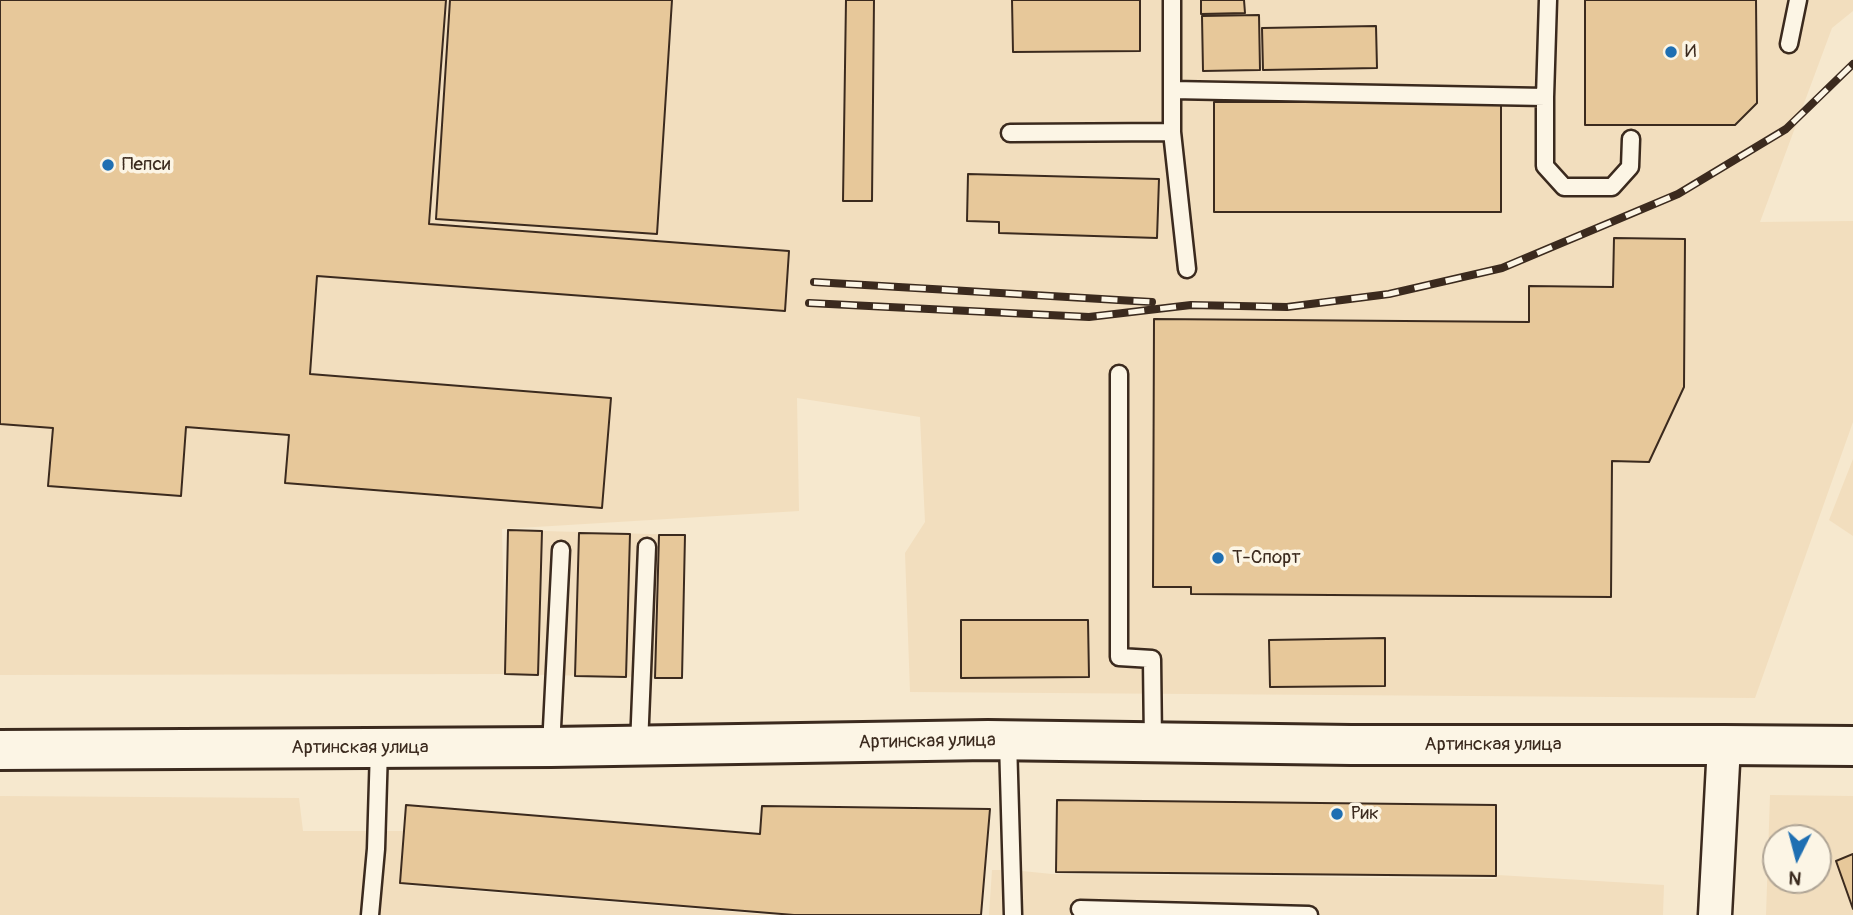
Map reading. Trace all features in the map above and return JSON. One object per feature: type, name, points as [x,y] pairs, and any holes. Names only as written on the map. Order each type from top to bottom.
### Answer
[{"type":"street","name":"Артинская улица","points":[[0,750],[1008,741],[1351,746],[1853,746]]},
{"type":"street","points":[[1715,915],[1724,744]]},
{"type":"lane","points":[[1172,0],[1172,132],[1187,269]]},
{"type":"lane","points":[[1548,0],[1545,166],[1564,187],[1612,187],[1630,167],[1631,139]]},
{"type":"lane","points":[[1789,44],[1797,0]]},
{"type":"lane","points":[[1172,90],[1545,97]]},
{"type":"lane","points":[[1010,134],[1172,132]]},
{"type":"lane","points":[[1119,373],[1119,657],[1152,659],[1153,743]]},
{"type":"lane","points":[[639,746],[646,547]]},
{"type":"lane","points":[[551,747],[561,550]]},
{"type":"lane","points":[[1008,741],[1013,915]]},
{"type":"lane","points":[[370,915],[376,849],[379,748]]},
{"type":"lane","points":[[1080,909],[1309,915]]},
{"type":"shaded area","points":[[0,0],[1853,0],[1853,11],[1832,28],[1760,222],[1853,221],[1853,422],[1755,698],[910,692],[905,553],[925,522],[920,417],[797,398],[799,511],[502,529],[505,652],[508,530],[685,535],[682,678],[505,674],[0,675]]},
{"type":"shaded area","points":[[1853,459],[1853,536],[1829,520]]},
{"type":"shaded area","points":[[1770,795],[1853,796],[1853,915],[1766,915],[1767,894],[1832,894],[1832,824],[1769,824]]},
{"type":"shaded area","points":[[0,796],[299,798],[303,831],[403,831],[401,885],[773,915],[0,915]]},
{"type":"shaded area","points":[[992,870],[1052,874],[1495,879],[1498,875],[1664,885],[1663,915],[989,915]]},
{"type":"building","points":[[0,0],[446,0],[429,224],[789,251],[785,311],[317,276],[310,374],[611,398],[602,508],[285,483],[289,435],[186,427],[181,496],[48,486],[53,428],[0,424]]},
{"type":"building","points":[[450,0],[672,0],[657,234],[436,219]]},
{"type":"building","points":[[846,0],[874,0],[872,201],[843,201]]},
{"type":"building","points":[[1012,0],[1140,0],[1140,51],[1013,52]]},
{"type":"building","points":[[1201,0],[1244,0],[1245,13],[1201,14]]},
{"type":"building","name":"И","points":[[1585,0],[1756,0],[1757,103],[1735,125],[1585,125]]},
{"type":"building","points":[[1259,15],[1260,70],[1203,71],[1202,16]]},
{"type":"building","points":[[1376,26],[1377,68],[1263,70],[1262,28]]},
{"type":"building","points":[[1214,102],[1501,102],[1501,212],[1214,212]]},
{"type":"building","points":[[968,174],[1159,179],[1157,238],[999,233],[999,222],[967,221]]},
{"type":"building","points":[[1614,238],[1685,239],[1684,387],[1649,462],[1612,461],[1611,597],[1191,594],[1191,587],[1153,587],[1154,319],[1529,322],[1529,286],[1613,287]]},
{"type":"building","points":[[508,530],[542,531],[538,675],[505,674]]},
{"type":"building","points":[[579,533],[630,534],[626,677],[575,676]]},
{"type":"building","points":[[659,535],[685,535],[682,678],[655,678]]},
{"type":"building","points":[[961,620],[1088,620],[1089,677],[961,678]]},
{"type":"building","points":[[1385,638],[1385,686],[1270,687],[1269,640]]},
{"type":"building","points":[[1057,800],[1496,805],[1496,876],[1056,872]]},
{"type":"building","points":[[406,805],[760,834],[762,806],[990,809],[981,915],[794,915],[400,883]]},
{"type":"building","points":[[1853,854],[1853,909],[1836,861]]},
{"type":"railway","points":[[809,303],[1089,317],[1191,305],[1287,307],[1389,294],[1502,268],[1678,194],[1786,129],[1853,64]]},
{"type":"railway","points":[[814,282],[1152,302]]},
{"type":"place","name":"И","points":[[1671,52]]},
{"type":"place","name":"Пепси","points":[[108,165]]},
{"type":"place","name":"Т-Спорт","points":[[1218,558]]},
{"type":"place","name":"Рик","points":[[1337,814]]}]
